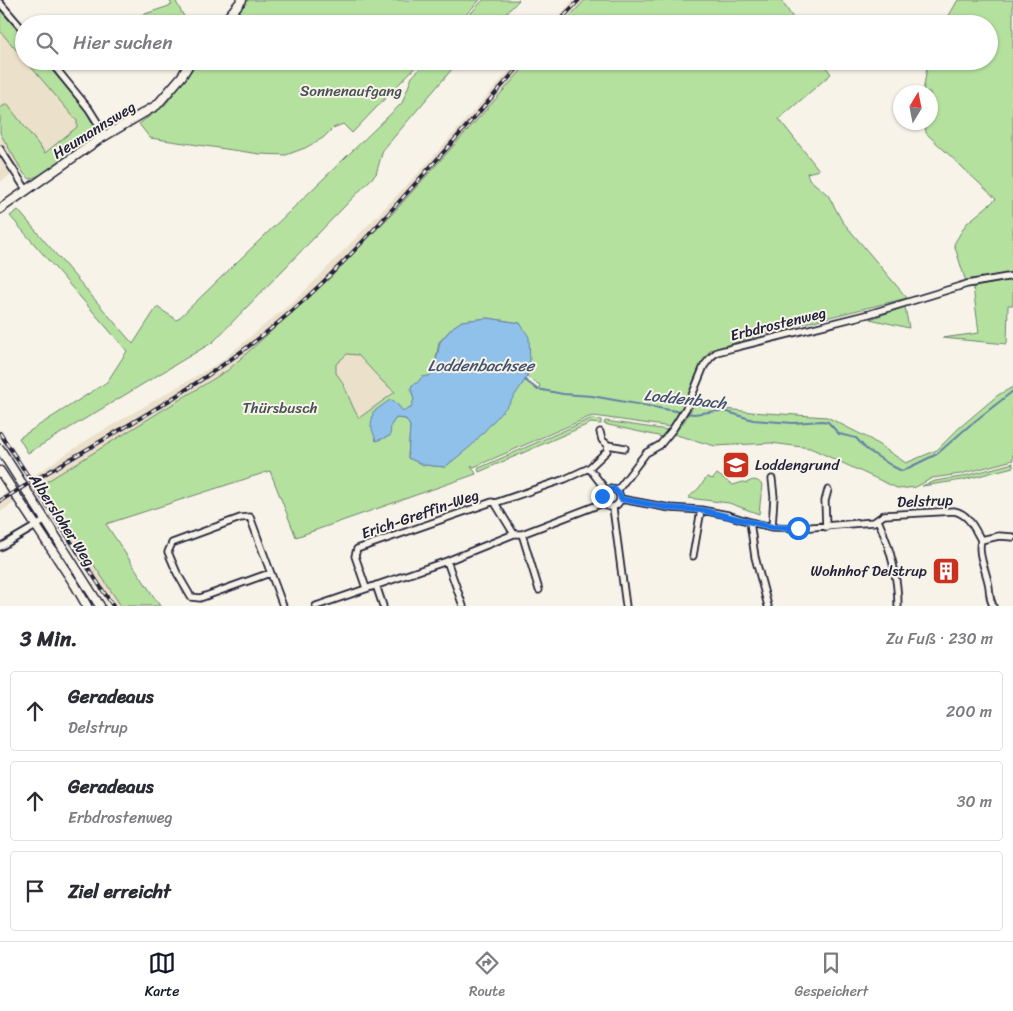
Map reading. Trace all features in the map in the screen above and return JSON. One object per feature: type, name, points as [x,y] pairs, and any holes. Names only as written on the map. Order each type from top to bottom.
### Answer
[{"type":"main road","points":[[230,15],[242,0]]},
{"type":"main road","name":"Heumannsweg","points":[[0,209],[106,136],[157,105],[174,88],[185,70]]},
{"type":"main road","name":"Albersloher Weg","points":[[0,449],[100,606]]},
{"type":"main road","name":"Albersloher Weg","points":[[0,471],[87,606]]},
{"type":"street","points":[[0,3],[15,20]]},
{"type":"street","points":[[59,70],[90,109],[106,136]]},
{"type":"street","points":[[0,149],[27,191]]},
{"type":"street","name":"Erbdrostenweg","points":[[617,491],[646,453],[660,444],[673,429],[688,405],[708,361],[714,354],[722,350],[869,314],[967,284],[1013,276]]},
{"type":"street","points":[[600,432],[602,440],[608,445],[625,448]]},
{"type":"street","points":[[496,503],[565,479],[589,468],[607,451],[608,445]]},
{"type":"street","points":[[589,468],[606,490]]},
{"type":"street","points":[[772,479],[774,496],[772,527]]},
{"type":"street","points":[[614,489],[621,499],[613,508],[603,503],[602,496],[606,490],[614,489]]},
{"type":"street","points":[[826,527],[825,501],[828,490]]},
{"type":"street","name":"Delstrup","points":[[621,499],[670,508],[701,510],[728,515],[772,527],[826,527],[874,522],[884,515],[954,511],[962,512],[967,517],[982,540]]},
{"type":"street","name":"Erich-Greffin-Weg","points":[[366,588],[355,556],[357,549],[492,502],[496,503],[514,534]]},
{"type":"street","points":[[316,606],[447,561],[514,534],[522,534],[603,503]]},
{"type":"street","points":[[613,508],[626,606]]},
{"type":"street","points":[[693,556],[701,510]]},
{"type":"street","points":[[270,573],[200,598],[191,597],[177,573],[168,552],[172,543],[240,518],[250,518],[283,606]]},
{"type":"street","points":[[0,547],[46,520]]},
{"type":"street","points":[[878,520],[892,558],[898,590],[898,606]]},
{"type":"street","points":[[750,522],[755,557],[768,606]]},
{"type":"street","points":[[522,534],[539,590]]},
{"type":"street","points":[[992,606],[980,550],[982,540],[999,536],[1013,537]]},
{"type":"street","points":[[447,561],[464,606]]},
{"type":"street","points":[[376,585],[383,606]]},
{"type":"shaded area","points":[[573,0],[585,0],[571,15],[560,15]]},
{"type":"shaded area","points":[[0,31],[15,48],[15,70],[34,70],[77,121],[77,127],[45,153],[0,182]]},
{"type":"shaded area","points":[[510,70],[522,70],[393,213],[319,288],[227,370],[39,487],[65,520],[121,606],[109,606],[36,489],[0,512],[0,496],[28,479],[0,437],[0,429],[31,477],[92,437],[220,362],[303,293],[423,168]]},
{"type":"shaded area","points":[[347,354],[358,355],[383,382],[395,391],[359,418],[351,405],[345,384],[335,373],[336,364]]},
{"type":"green space","points":[[169,0],[175,0],[183,15],[142,15],[172,5]]},
{"type":"green space","points":[[248,0],[480,0],[466,15],[236,15]]},
{"type":"green space","points":[[483,0],[519,0],[505,15],[469,15]]},
{"type":"green space","points":[[585,0],[781,0],[791,15],[571,15]]},
{"type":"green space","points":[[958,0],[1013,0],[1013,305],[1008,305],[1007,344],[942,338],[979,333],[973,287],[1003,282],[999,279],[966,282],[954,244],[966,224],[996,199],[926,133],[926,130],[938,130],[938,85],[924,85],[927,70],[998,70],[998,15],[949,15]]},
{"type":"green space","points":[[0,10],[15,28],[15,48],[0,31]]},
{"type":"green space","points":[[34,70],[51,70],[88,114],[94,127],[94,135],[72,155],[56,166],[30,179],[24,174],[0,133],[0,108],[7,104],[45,153],[77,127],[77,121]]},
{"type":"green space","name":"Sonnenaufgang","points":[[192,70],[412,70],[352,133],[343,124],[333,128],[323,138],[305,148],[286,155],[260,154],[150,138],[139,124],[165,105]]},
{"type":"green space","points":[[419,70],[451,70],[383,150],[376,174],[213,342],[28,453],[19,438],[107,382],[127,351],[10,216],[18,210],[133,344],[157,307],[177,320],[402,103],[412,77]]},
{"type":"green space","name":"Thürsbusch","points":[[522,70],[828,70],[831,74],[779,119],[819,170],[807,173],[809,179],[828,195],[842,221],[907,298],[785,328],[710,350],[694,380],[687,401],[671,427],[594,416],[589,417],[474,467],[471,465],[476,474],[296,537],[270,471],[106,524],[160,606],[121,606],[41,485],[228,370],[319,288],[393,213]],"holes":[[[488,318],[520,323],[530,365],[527,377],[540,385],[538,391],[525,380],[507,405],[488,426],[445,467],[424,465],[408,458],[410,426],[406,419],[396,418],[391,425],[394,401],[403,411],[411,408],[414,399],[411,390],[422,378],[429,376],[434,371],[439,342],[453,327],[462,321]],[[347,354],[358,355],[395,392],[359,418],[336,373],[336,364]]]},
{"type":"green space","points":[[905,307],[909,328],[870,319]]},
{"type":"green space","points":[[1013,387],[1013,460],[961,474],[932,478],[916,487],[899,489],[810,448],[771,443],[715,446],[673,434],[683,423],[694,405],[751,412],[827,417],[870,439],[906,463],[937,450],[959,428],[998,395]]},
{"type":"green space","points":[[590,419],[601,420],[601,424],[591,423],[479,472],[479,468]]},
{"type":"green space","points":[[605,421],[668,430],[663,437],[604,424]]},
{"type":"green space","points":[[1013,463],[1013,467],[963,480],[922,486],[935,481],[961,477]]},
{"type":"green space","points":[[717,474],[733,485],[753,480],[760,483],[762,485],[759,514],[729,503],[688,498],[707,477],[713,479]]},
{"type":"water","name":"Loddenbachsee","points":[[488,318],[520,323],[529,337],[530,365],[525,380],[509,404],[471,446],[445,467],[424,465],[408,458],[410,426],[406,419],[396,418],[391,425],[390,436],[376,441],[371,426],[373,412],[390,400],[394,401],[403,411],[411,408],[414,399],[411,389],[412,385],[417,383],[422,377],[429,376],[434,371],[440,342],[453,327],[462,321]]},
{"type":"waterway","name":"Loddenbach","points":[[525,380],[537,389],[563,394],[592,396],[681,412]]},
{"type":"waterway","name":"Loddenbach","points":[[685,413],[694,414],[717,411],[728,412],[753,420],[793,423],[828,422],[839,434],[856,438],[866,449],[902,471],[937,454],[1013,391]]},
{"type":"railway","points":[[565,15],[579,0]]},
{"type":"railway","points":[[0,501],[140,418],[208,375],[241,352],[291,312],[326,280],[358,246],[516,70]]},
{"type":"railway","points":[[0,433],[113,606]]},
{"type":"place","name":"Loddengrund","points":[[736,465]]},
{"type":"place","name":"Wohnhof Delstrup","points":[[946,571]]},
{"type":"route","points":[[602,496],[606,490],[614,489],[621,499],[670,508],[701,510],[728,515],[772,527],[798,528]]}]
